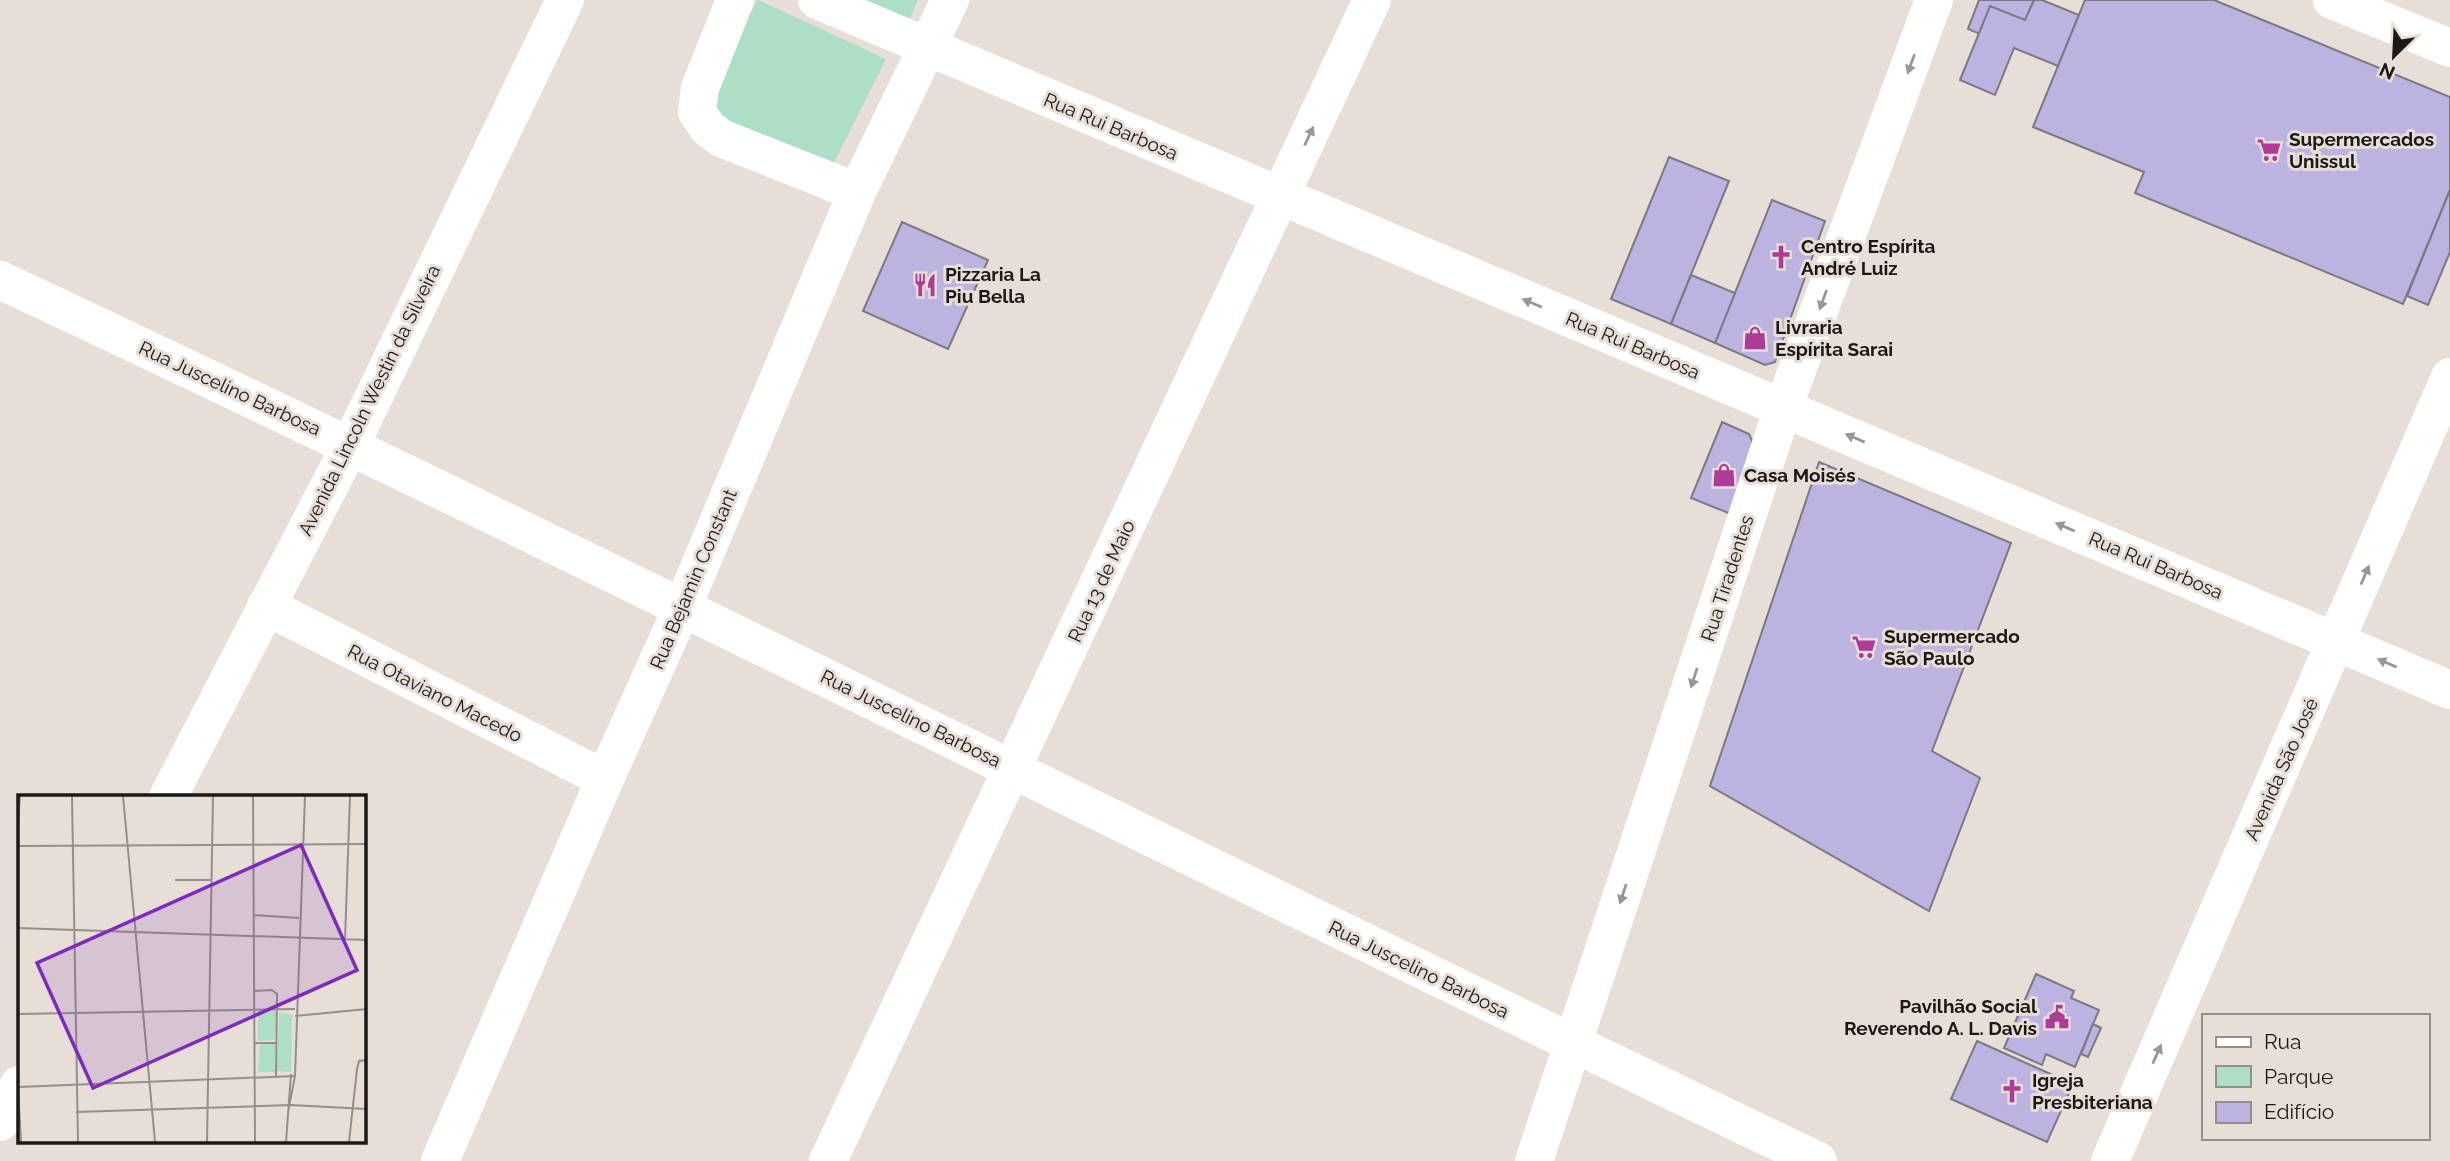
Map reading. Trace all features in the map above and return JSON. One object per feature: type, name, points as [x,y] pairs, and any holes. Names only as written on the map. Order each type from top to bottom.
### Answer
[{"type":"street","name":"Avenida Lincoln Westin da Silveira","points":[[169,795],[351,444],[565,0]]},
{"type":"street","points":[[735,0],[700,88],[697,112],[708,128],[721,138],[858,192]]},
{"type":"street","name":"Rua Rui Barbosa","points":[[817,0],[1280,198],[2450,690]]},
{"type":"street","name":"Rua Bejamin Constant","points":[[440,1161],[683,606],[858,192],[929,49],[950,0]]},
{"type":"street","name":"Rua 13 de Maio","points":[[828,1161],[1372,0]]},
{"type":"street","name":"Rua Tiradentes","points":[[1535,1161],[1783,408],[1934,0]]},
{"type":"street","points":[[2332,0],[2450,48]]},
{"type":"street","name":"Rua Juscelino Barbosa","points":[[0,280],[351,444],[1014,768],[1573,1046],[1818,1161]]},
{"type":"street","name":"Avenida São José","points":[[2110,1161],[2450,377]]},
{"type":"street","name":"Rua Otaviano Macedo","points":[[266,606],[605,779]]},
{"type":"street","points":[[0,1122],[18,1087]]},
{"type":"green space","points":[[758,0],[886,59],[833,164],[730,131],[707,107],[711,79]]},
{"type":"green space","points":[[851,0],[918,0],[908,23]]},
{"type":"building","points":[[1979,0],[2034,0],[2014,48],[1968,29]]},
{"type":"building","points":[[2034,0],[2042,0],[2079,15],[2058,66],[2014,48],[1995,95],[1960,80],[1990,6],[2025,20]]},
{"type":"building","name":"Supermercados Unissul","points":[[2085,0],[2214,0],[2450,97],[2450,190],[2403,304],[2135,193],[2144,172],[2033,127]]},
{"type":"building","points":[[1669,157],[1729,181],[1671,324],[1611,299]]},
{"type":"building","points":[[2450,190],[2450,252],[2428,305],[2407,296]]},
{"type":"building","name":"Centro Espírita André Luiz","points":[[1772,200],[1825,221],[1775,362],[1765,365],[1715,343]]},
{"type":"building","name":"Pizzaria La Piu Bella","points":[[902,222],[988,260],[948,349],[863,311]]},
{"type":"building","points":[[1691,275],[1735,293],[1715,343],[1671,324]]},
{"type":"building","name":"Casa Moisés","points":[[1722,422],[1749,434],[1757,451],[1731,514],[1691,498]]},
{"type":"building","name":"Supermercado São Paulo","points":[[1819,462],[2011,543],[1932,751],[1980,778],[1929,911],[1710,786]]},
{"type":"building","name":"Pavilhão Social Reverendo A. L. Davis","points":[[2036,974],[2074,991],[2071,998],[2099,1010],[2075,1067],[2046,1054],[2042,1065],[2004,1048]]},
{"type":"building","points":[[2093,1024],[2101,1028],[2088,1057],[2081,1054]]},
{"type":"building","name":"Igreja Presbiteriana","points":[[1977,1041],[2073,1084],[2047,1142],[1951,1099]]},
{"type":"place","name":"Supermercados Unissul","points":[[2269,150]]},
{"type":"place","name":"Centro Espírita André Luiz","points":[[1781,257]]},
{"type":"place","name":"Pizzaria La Piu Bella","points":[[925,285]]},
{"type":"place","name":"Livraria Espírita Sarai","points":[[1755,338]]},
{"type":"place","name":"Casa Moisés","points":[[1724,475]]},
{"type":"place","name":"Supermercado São Paulo","points":[[1864,647]]},
{"type":"place","name":"Pavilhão Social Reverendo A. L. Davis","points":[[2057,1017]]},
{"type":"place","name":"Igreja Presbiteriana","points":[[2012,1091]]}]
